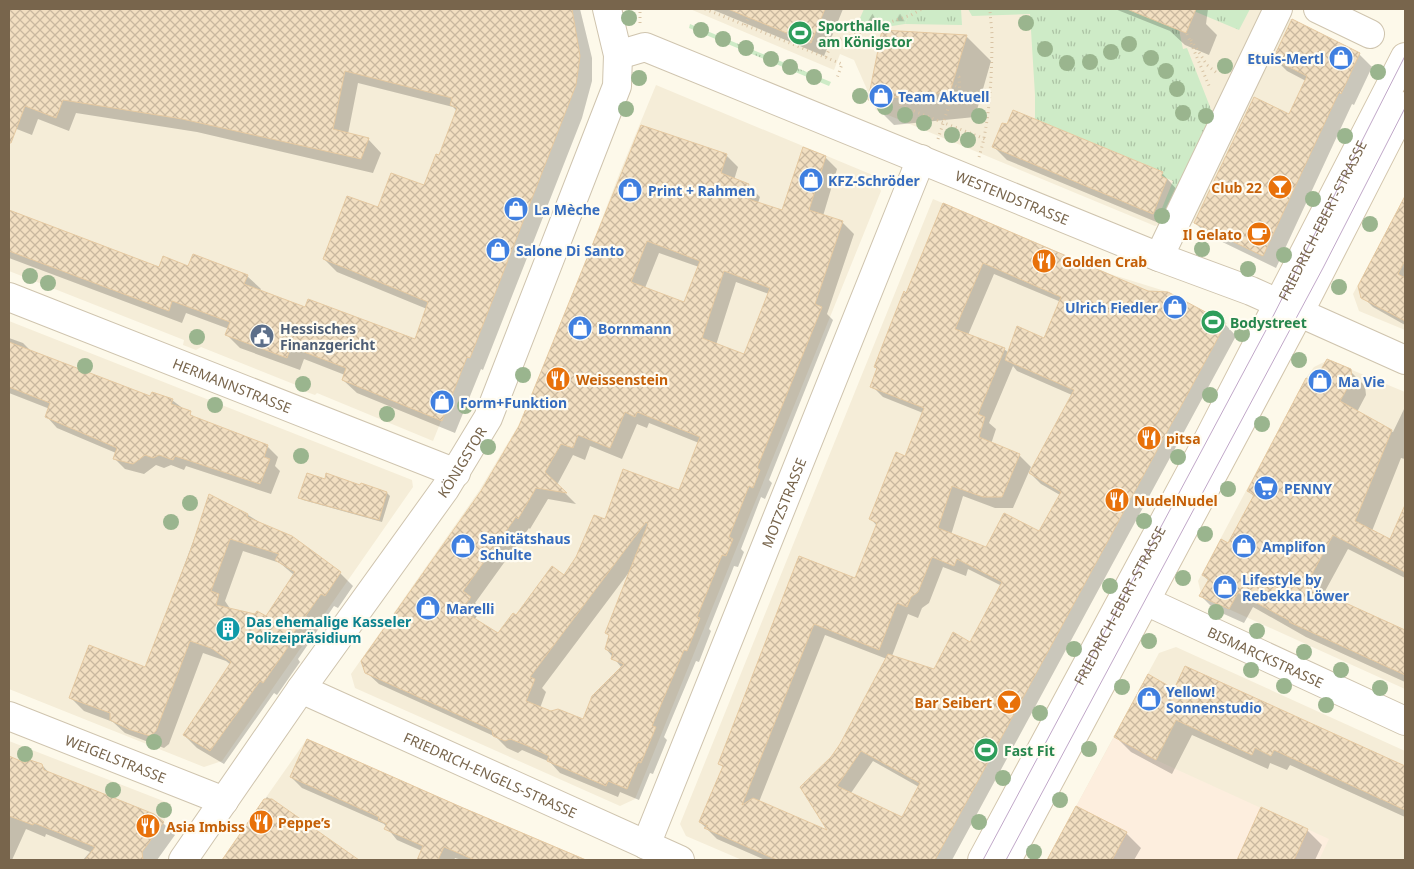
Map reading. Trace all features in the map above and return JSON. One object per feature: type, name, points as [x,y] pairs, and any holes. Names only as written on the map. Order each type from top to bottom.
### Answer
[{"type":"street","name":"KÖNIGSTOR","points":[[183,860],[301,689],[456,473],[488,418],[617,86],[618,55],[607,9]]},
{"type":"street","points":[[1318,9],[1370,34]]},
{"type":"street","points":[[1159,257],[1249,70],[1286,12]]},
{"type":"street","name":"WESTENDSTRASSE","points":[[618,55],[645,47],[1159,257],[1289,308],[1405,360]]},
{"type":"street","name":"FRIEDRICH-EBERT-STRASSE","points":[[1289,308],[1405,57]]},
{"type":"street","name":"FRIEDRICH-EBERT-STRASSE","points":[[1007,860],[1136,597],[1289,308],[1405,106]]},
{"type":"street","name":"MOTZSTRASSE","points":[[646,845],[921,160]]},
{"type":"street","name":"HERMANNSTRASSE","points":[[9,297],[456,473]]},
{"type":"street","name":"FRIEDRICH-EBERT-STRASSE","points":[[982,860],[1136,597]]},
{"type":"street","name":"BISMARCKSTRASSE","points":[[1136,597],[1405,720]]},
{"type":"street","name":"FRIEDRICH-ENGELS-STRASSE","points":[[301,689],[680,860]]},
{"type":"street","name":"WEIGELSTRASSE","points":[[9,716],[224,801]]},
{"type":"path","points":[[640,9],[640,26]]},
{"type":"path","points":[[705,9],[842,64],[837,78]]},
{"type":"path","points":[[826,58],[832,42],[912,16],[922,9]]},
{"type":"path","points":[[978,158],[985,139],[989,93],[992,34],[990,9]]},
{"type":"path","points":[[745,25],[748,18]]},
{"type":"path","points":[[1224,122],[1187,34],[1207,64],[1220,76],[1232,79],[1249,70]]},
{"type":"path","points":[[954,75],[958,77],[960,95]]},
{"type":"path","points":[[952,83],[959,89]]},
{"type":"path","points":[[985,139],[901,106],[900,99],[989,93]]},
{"type":"path","points":[[939,136],[952,96]]},
{"type":"shaded area","points":[[9,9],[572,9],[580,56],[576,85],[470,358],[467,357],[433,441],[317,393],[315,395],[298,389],[296,385],[201,347],[196,350],[183,345],[184,340],[9,271]]},
{"type":"shaded area","points":[[690,9],[1270,9],[1360,53],[1341,94],[1339,93],[1263,256],[1194,223],[1164,223],[1155,226],[876,110],[854,60],[840,54],[834,70]]},
{"type":"shaded area","points":[[656,85],[875,176],[881,191],[635,799],[620,806],[355,688],[351,674],[479,491],[518,426],[549,357],[620,172]]},
{"type":"shaded area","points":[[1405,196],[1405,330],[1359,311],[1353,294]]},
{"type":"shaded area","points":[[933,199],[1110,274],[1168,292],[1226,323],[935,860],[742,860],[686,836],[680,824]]},
{"type":"shaded area","points":[[9,321],[412,480],[413,487],[222,761],[204,767],[9,689]]},
{"type":"shaded area","points":[[1328,360],[1405,392],[1405,689],[1202,597],[1198,581],[1306,378],[1314,367]]},
{"type":"shaded area","points":[[1176,647],[1405,751],[1405,860],[1047,860],[1159,653]]},
{"type":"shaded area","points":[[1114,737],[1156,760],[1329,839],[1319,860],[1047,860]]},
{"type":"shaded area","points":[[307,739],[461,807],[587,860],[222,860]]},
{"type":"shaded area","points":[[9,741],[171,804],[164,822],[142,852],[143,860],[9,860]]},
{"type":"green space","points":[[864,9],[911,9],[905,24],[854,32]]},
{"type":"green space","points":[[911,9],[961,9],[962,25],[905,24]]},
{"type":"green space","points":[[968,9],[1146,9],[1164,16],[1161,23],[1179,30],[1183,49],[1187,48],[1214,117],[1165,221],[1158,218],[1173,181],[1161,176],[1163,172],[1035,119],[1030,14],[972,16]]},
{"type":"green space","points":[[1189,9],[1250,9],[1239,30]]},
{"type":"green space","points":[[690,24],[831,82],[829,86],[689,28]]},
{"type":"building","points":[[9,9],[572,9],[580,56],[576,85],[470,358],[467,357],[442,421],[342,380],[346,368],[291,347],[287,358],[225,335],[230,322],[172,301],[169,311],[9,251],[9,210],[159,267],[163,256],[188,266],[193,254],[248,275],[244,284],[305,307],[308,299],[415,339],[428,302],[323,259],[347,196],[378,207],[391,173],[424,185],[436,154],[439,155],[457,108],[450,105],[452,98],[345,71],[333,129],[369,138],[361,159],[182,119],[63,100],[56,118],[25,106],[11,143],[9,143]]},
{"type":"building","name":"Sporthalle am Königstor","points":[[728,9],[825,9],[811,43]]},
{"type":"building","points":[[1127,9],[1196,9],[1186,33]]},
{"type":"building","points":[[1292,19],[1360,53],[1341,94],[1339,92],[1263,256],[1194,223],[1254,97],[1289,114],[1307,76],[1273,59]]},
{"type":"building","points":[[882,30],[967,35],[950,92],[868,100]]},
{"type":"building","points":[[1013,110],[1163,172],[1161,176],[1167,179],[1153,214],[992,147],[1002,123],[1007,124]]},
{"type":"building","points":[[641,125],[727,154],[721,173],[749,184],[745,198],[782,210],[803,147],[826,156],[809,210],[843,221],[815,304],[822,307],[757,468],[760,470],[753,488],[749,486],[729,537],[733,539],[726,556],[722,555],[697,617],[700,618],[687,651],[684,650],[652,726],[656,727],[641,763],[638,762],[627,789],[608,781],[606,786],[547,761],[549,756],[528,746],[510,739],[505,741],[493,736],[492,730],[365,673],[361,661],[481,491],[519,426]],"holes":[[[647,241],[700,261],[684,302],[631,282]],[[724,271],[770,288],[744,354],[702,338]],[[625,412],[635,417],[637,412],[700,437],[679,490],[623,469],[605,519],[594,515],[576,557],[564,575],[552,566],[516,615],[513,613],[498,633],[461,610],[471,597],[463,591],[516,517],[518,519],[536,488],[567,493],[545,472],[561,444],[573,448],[578,435],[610,448]],[[646,522],[648,524],[605,633],[609,635],[605,649],[613,653],[611,659],[624,664],[592,696],[583,719],[558,709],[551,711],[526,701],[535,679],[530,677]]]},
{"type":"building","points":[[1405,196],[1405,260],[1398,274],[1405,278],[1405,321],[1361,298],[1358,286]]},
{"type":"building","points":[[943,203],[1148,291],[1168,292],[1226,323],[935,860],[777,860],[704,828],[708,826],[699,822],[723,766],[718,764],[799,556],[855,578],[877,523],[869,519],[896,452],[905,456],[924,408],[870,387],[877,368],[874,367],[904,291],[906,293]],"holes":[[[983,263],[1061,297],[1044,338],[1017,326],[1005,360],[1074,390],[1029,473],[1061,492],[1039,531],[1004,513],[986,547],[938,528],[952,486],[983,497],[1002,497],[1020,454],[979,437],[985,417],[978,414],[1005,348],[955,329]],[[932,557],[954,566],[957,559],[1002,582],[970,642],[953,632],[934,669],[888,654],[840,744],[831,757],[800,787],[827,830],[753,798],[742,805],[814,624],[879,650],[897,603],[907,607],[911,597],[918,592]],[[861,751],[920,783],[902,817],[837,786]]]},
{"type":"building","points":[[9,342],[150,396],[152,392],[173,399],[171,404],[191,411],[190,415],[268,445],[264,457],[270,459],[260,484],[175,456],[173,460],[159,455],[153,458],[145,455],[133,464],[113,459],[117,448],[45,417],[50,403],[9,387]]},
{"type":"building","points":[[1327,359],[1351,369],[1352,380],[1340,401],[1392,430],[1355,521],[1390,539],[1405,505],[1405,572],[1333,535],[1306,585],[1405,630],[1405,675],[1289,622],[1238,593],[1229,609],[1199,596],[1209,579],[1202,575],[1221,539],[1228,543],[1254,495],[1247,491],[1306,378],[1314,382]]},
{"type":"building","points":[[307,473],[325,479],[326,473],[387,492],[379,520],[298,498]]},
{"type":"building","name":"Das ehemalige Kasseler Polizeipräsidium","points":[[209,494],[248,514],[247,517],[292,536],[341,572],[325,596],[321,594],[285,645],[288,647],[263,683],[260,681],[210,751],[183,735],[231,662],[211,648],[190,641],[156,731],[150,736],[128,729],[110,720],[110,713],[69,698],[89,645],[145,667],[191,549]],"holes":[[[230,539],[279,554],[275,560],[295,572],[266,616],[257,611],[255,614],[216,605],[219,594],[211,591]]]},
{"type":"building","points":[[1185,666],[1405,766],[1405,810],[1274,750],[1271,756],[1255,748],[1252,755],[1176,720],[1156,760],[1114,737],[1148,674],[1174,689]]},
{"type":"building","points":[[307,739],[586,860],[475,860],[444,847],[438,860],[417,860],[423,846],[384,829],[387,824],[378,820],[379,817],[290,777]]},
{"type":"building","points":[[9,756],[25,763],[30,760],[42,764],[44,770],[154,814],[164,822],[142,852],[143,860],[85,860],[95,847],[34,823],[33,825],[9,816]]},
{"type":"building","points":[[264,799],[272,799],[359,860],[222,860]]},
{"type":"building","points":[[1076,806],[1127,832],[1112,860],[1047,860]]},
{"type":"building","points":[[1261,807],[1308,829],[1294,860],[1237,860]]},
{"type":"tram line","points":[[983,860],[1265,332],[1405,56]]},
{"type":"tram line","points":[[1006,860],[1323,268],[1405,108]]},
{"type":"place","name":"Sporthalle am Königstor","points":[[800,33]]},
{"type":"place","name":"Etuis-Mertl","points":[[1341,58]]},
{"type":"place","name":"Team Aktuell","points":[[881,96]]},
{"type":"place","name":"KFZ-Schröder","points":[[811,180]]},
{"type":"place","name":"Club 22","points":[[1280,187]]},
{"type":"place","name":"Print + Rahmen","points":[[630,190]]},
{"type":"place","name":"La Mèche","points":[[516,209]]},
{"type":"place","name":"Il Gelato","points":[[1259,234]]},
{"type":"place","name":"Salone Di Santo","points":[[498,250]]},
{"type":"place","name":"Golden Crab","points":[[1044,261]]},
{"type":"place","name":"Ulrich Fiedler","points":[[1175,307]]},
{"type":"place","name":"Bodystreet","points":[[1213,322]]},
{"type":"place","name":"Bornmann","points":[[580,328]]},
{"type":"place","name":"Hessisches Finanzgericht","points":[[262,336]]},
{"type":"place","name":"Weissenstein","points":[[558,379]]},
{"type":"place","name":"Ma Vie","points":[[1320,381]]},
{"type":"place","name":"Form+Funktion","points":[[442,402]]},
{"type":"place","name":"pitsa","points":[[1149,438]]},
{"type":"place","name":"PENNY","points":[[1266,488]]},
{"type":"place","name":"NudelNudel","points":[[1117,500]]},
{"type":"place","name":"Sanitätshaus Schulte","points":[[463,546]]},
{"type":"place","name":"Amplifon","points":[[1244,546]]},
{"type":"place","name":"Lifestyle by Rebekka Löwer","points":[[1225,587]]},
{"type":"place","name":"Marelli","points":[[428,608]]},
{"type":"place","name":"Das ehemalige Kasseler Polizeipräsidium","points":[[228,629]]},
{"type":"place","name":"Yellow! Sonnenstudio","points":[[1149,699]]},
{"type":"place","name":"Bar Seibert","points":[[1009,702]]},
{"type":"place","name":"Fast Fit","points":[[986,750]]},
{"type":"place","name":"Peppe’s","points":[[261,822]]},
{"type":"place","name":"Asia Imbiss","points":[[148,826]]}]
